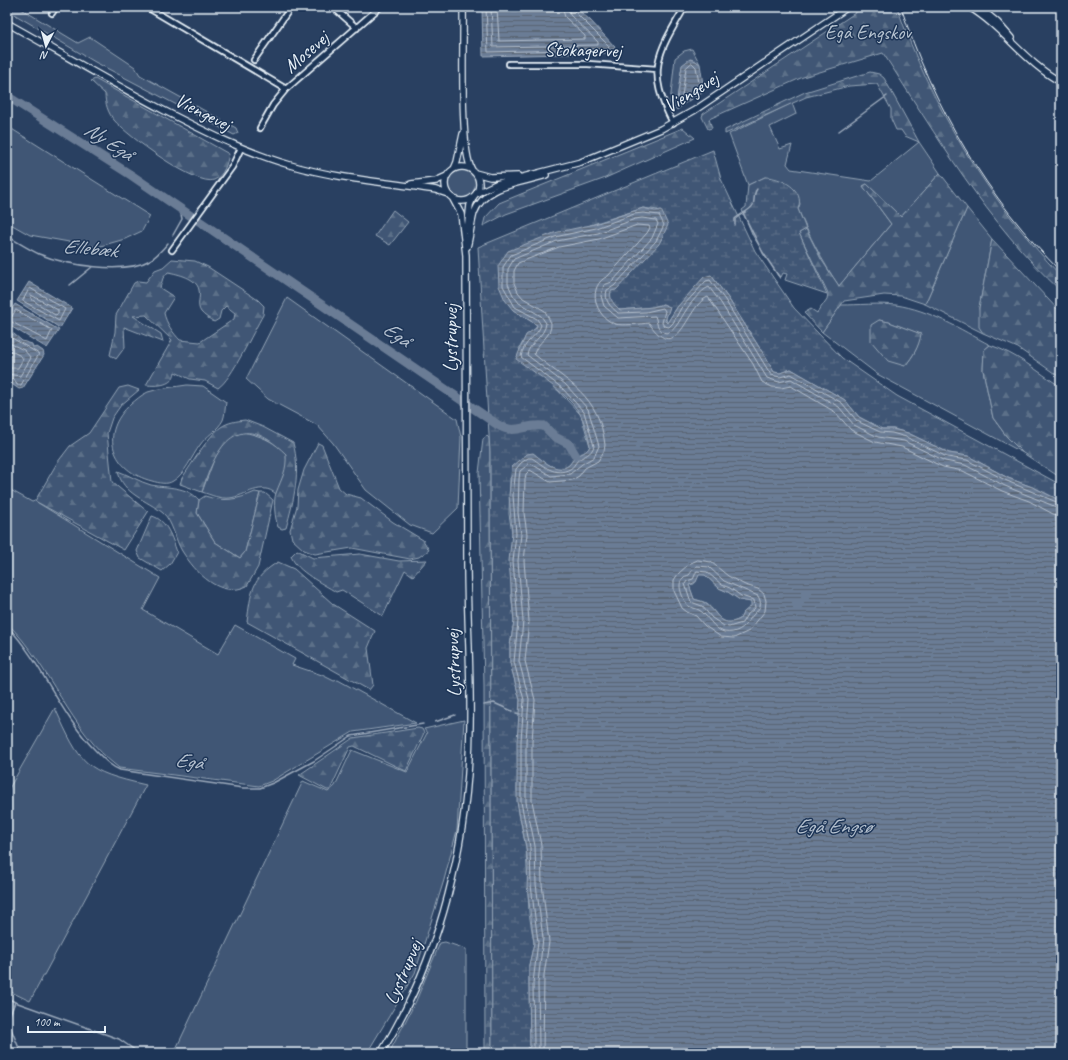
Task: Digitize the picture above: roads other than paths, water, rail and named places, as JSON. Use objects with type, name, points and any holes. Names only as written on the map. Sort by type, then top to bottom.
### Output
[{"type":"street","points":[[52,13],[56,7]]},
{"type":"street","points":[[147,7],[155,9],[286,89]]},
{"type":"street","points":[[254,60],[292,7]]},
{"type":"street","points":[[333,7],[357,28]]},
{"type":"street","name":"Mosevej","points":[[260,128],[272,105],[286,89],[380,7]]},
{"type":"street","points":[[463,7],[464,129],[467,158],[479,184],[475,195],[462,202],[453,199],[448,194],[445,185],[448,175],[453,170],[458,157],[464,129]]},
{"type":"street","points":[[673,123],[660,96],[657,68],[663,45],[685,7]]},
{"type":"street","name":"Viengevej","points":[[475,195],[492,185],[569,166],[635,142],[673,123],[735,84],[848,7]]},
{"type":"street","points":[[979,7],[997,22],[1026,57]]},
{"type":"street","points":[[972,8],[1026,57],[1061,82]]},
{"type":"street","name":"Viengevej","points":[[7,23],[124,89],[241,148],[318,172],[360,180],[440,190],[448,194]]},
{"type":"street","name":"Stokagervej","points":[[508,64],[588,64],[657,68]]},
{"type":"street","points":[[172,250],[232,167],[241,148]]},
{"type":"street","points":[[467,247],[475,212],[480,202],[489,194],[500,188],[537,178],[569,166]]},
{"type":"street","points":[[453,170],[462,167],[474,172]]},
{"type":"street","name":"Viengevej","points":[[474,172],[481,176],[500,177],[536,174]]},
{"type":"street","name":"Viengevej","points":[[401,184],[434,181],[448,175]]},
{"type":"street","name":"Lystrupvej","points":[[466,255],[468,217],[471,202],[475,195]]},
{"type":"street","name":"Lystrupvej","points":[[381,1053],[401,1019],[431,949],[448,896],[464,817],[470,726],[467,563],[466,255],[461,214],[453,199]]},
{"type":"water","points":[[482,7],[575,7],[590,20],[615,47],[610,53],[483,56]]},
{"type":"water","points":[[690,59],[700,64],[704,91],[685,103],[677,100],[682,65]]},
{"type":"water","name":"Egå Engsø","points":[[643,208],[655,211],[661,210],[668,225],[659,244],[616,290],[611,291],[611,299],[620,310],[653,307],[663,304],[670,307],[665,321],[667,323],[678,306],[704,277],[711,275],[728,298],[774,372],[780,373],[791,369],[845,400],[859,417],[882,429],[893,429],[908,433],[949,453],[968,456],[1008,478],[1035,488],[1061,501],[1061,1053],[528,1053],[527,1048],[530,1047],[529,965],[534,943],[527,886],[528,866],[526,847],[517,802],[517,741],[520,700],[510,663],[510,646],[514,621],[509,561],[512,533],[509,495],[512,467],[527,454],[533,453],[550,465],[565,468],[575,458],[586,452],[590,446],[587,431],[577,409],[552,385],[516,359],[526,335],[536,328],[537,325],[513,310],[505,300],[499,286],[498,266],[508,251],[554,233],[595,224]],"holes":[[[699,575],[705,575],[719,588],[740,600],[751,602],[751,606],[743,613],[740,619],[733,622],[723,621],[708,605],[694,599],[689,585],[696,582]]]},
{"type":"water","points":[[29,282],[72,308],[60,328],[17,301]]},
{"type":"water","points":[[15,304],[59,330],[47,348],[7,324],[7,317]]},
{"type":"water","points":[[7,329],[11,334],[14,334],[22,341],[32,344],[33,348],[37,347],[43,351],[44,355],[23,388],[19,389],[13,385],[12,382],[7,382]]},
{"type":"waterway","name":"Ny Egå","points":[[7,96],[131,175],[191,216]]},
{"type":"waterway","points":[[839,131],[887,96]]},
{"type":"waterway","points":[[735,225],[735,219],[750,209],[753,205],[757,189]]},
{"type":"waterway","points":[[173,235],[182,219],[180,209]]},
{"type":"waterway","points":[[743,213],[763,253],[780,278]]},
{"type":"waterway","name":"Egå","points":[[199,221],[498,425],[511,429],[544,426],[555,437],[569,444],[576,456]]},
{"type":"waterway","name":"Ellebæk","points":[[7,236],[35,252],[50,258],[79,265],[111,268],[126,267],[150,260],[168,243]]},
{"type":"waterway","points":[[70,285],[92,267]]},
{"type":"waterway","name":"Egå","points":[[7,626],[20,640],[31,656],[61,705],[83,737],[107,762],[120,770],[243,788],[260,788],[273,783],[314,761],[351,736],[423,724]]},
{"type":"waterway","name":"Egå","points":[[484,705],[494,703],[512,711]]},
{"type":"waterway","name":"Egå","points":[[516,713],[520,714]]},
{"type":"waterway","points":[[435,722],[455,715]]},
{"type":"waterway","name":"Ellebæk","points":[[7,998],[15,1002],[10,1015],[7,1017]]},
{"type":"waterway","points":[[15,1002],[119,1039],[139,1053]]},
{"type":"waterway","name":"Ellebæk","points":[[7,1019],[21,1053]]},
{"type":"tram line","points":[[901,7],[914,44],[929,79],[946,115],[965,149],[986,182],[1010,214],[1034,244],[1061,272]]},
{"type":"park label","name":"Egå Engskov","points":[[868,32]]}]
